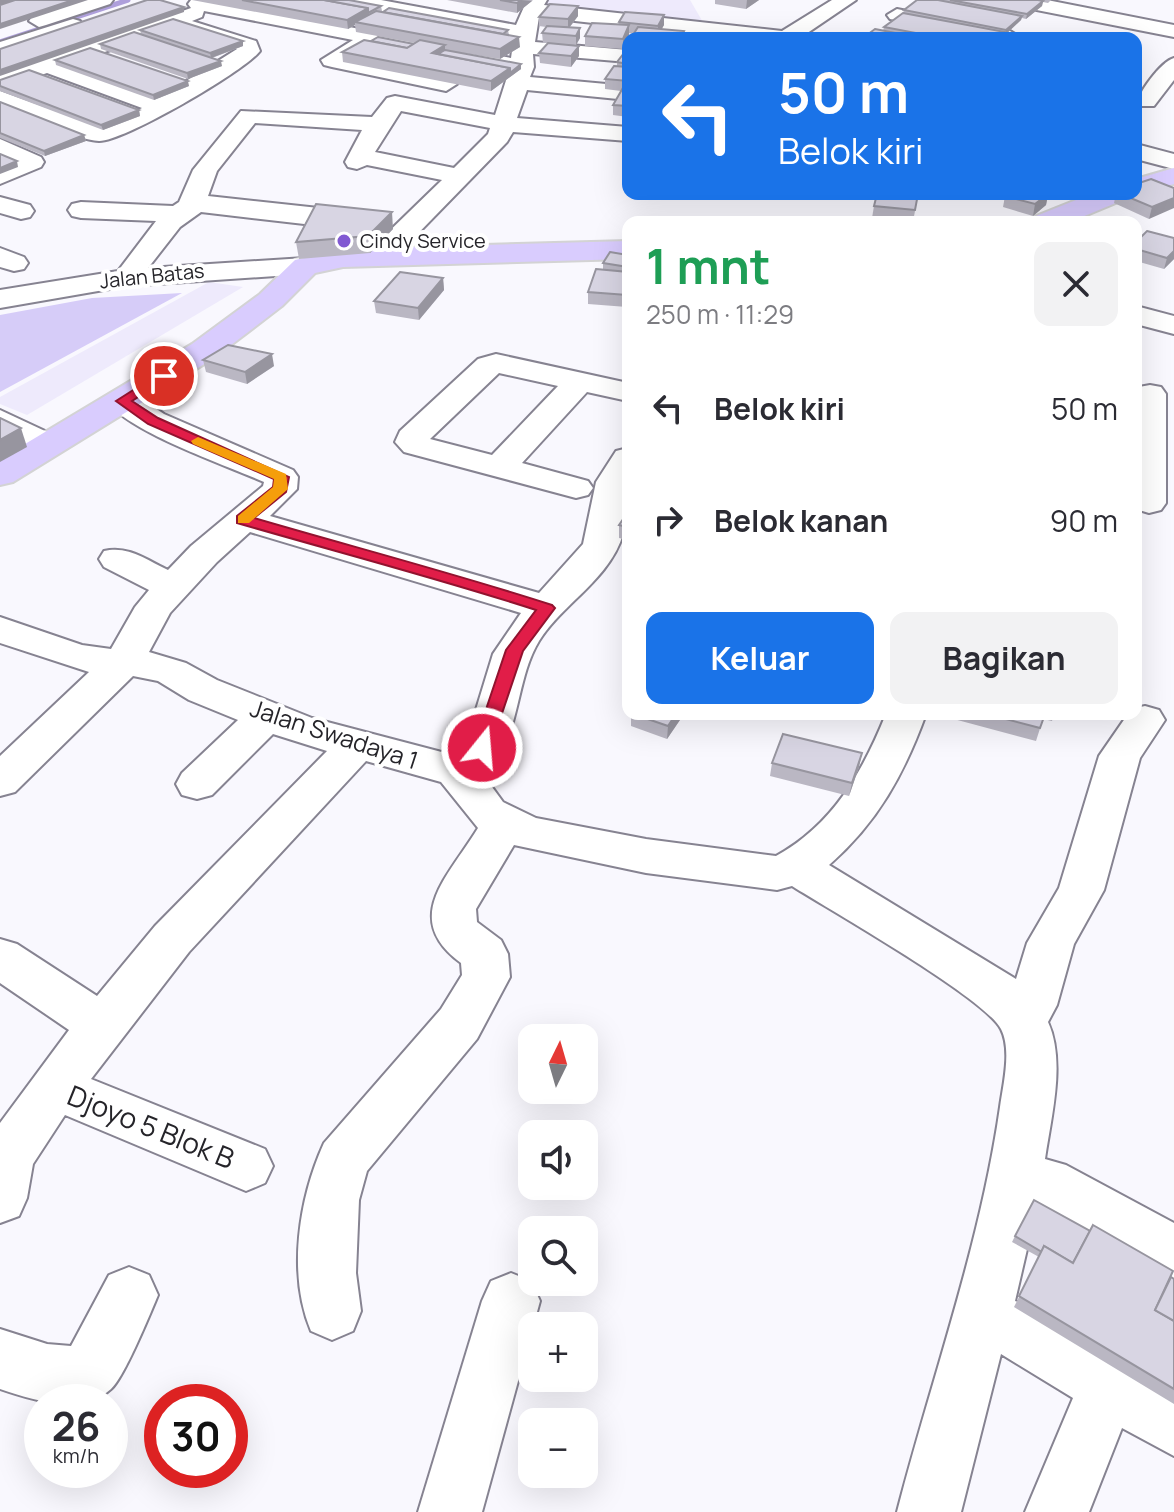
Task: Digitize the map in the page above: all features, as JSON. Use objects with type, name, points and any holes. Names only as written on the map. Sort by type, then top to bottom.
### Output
[{"type":"main road","points":[[1142,185],[1174,176]]},
{"type":"main road","points":[[1061,216],[1099,200]]},
{"type":"main road","points":[[0,474],[203,351],[245,321],[305,266],[323,260],[361,258],[622,250]]},
{"type":"street","points":[[180,0],[371,39],[622,56]]},
{"type":"street","points":[[349,0],[404,4],[622,91]]},
{"type":"street","points":[[970,32],[891,20],[917,0],[1030,21]]},
{"type":"street","points":[[1016,0],[1174,34]]},
{"type":"street","points":[[811,2],[840,4]]},
{"type":"street","points":[[344,34],[404,4]]},
{"type":"street","points":[[795,32],[840,4]]},
{"type":"street","points":[[0,34],[111,5]]},
{"type":"street","points":[[0,49],[111,5]]},
{"type":"street","points":[[0,82],[212,8]]},
{"type":"street","points":[[1017,32],[1030,21],[1059,8],[1112,32]]},
{"type":"street","points":[[0,98],[97,134],[112,133],[161,107],[249,51],[248,46],[171,21]]},
{"type":"street","points":[[1142,33],[1174,34]]},
{"type":"street","points":[[133,35],[160,44]]},
{"type":"street","points":[[371,39],[332,60],[468,89]]},
{"type":"street","points":[[521,51],[622,46]]},
{"type":"street","points":[[91,50],[120,60]]},
{"type":"street","points":[[361,258],[387,249],[458,176],[475,147],[506,124],[521,51]]},
{"type":"street","points":[[201,57],[228,66]]},
{"type":"street","points":[[1151,58],[1174,63],[1145,100],[1174,94]]},
{"type":"street","points":[[47,65],[161,107]]},
{"type":"street","points":[[164,75],[193,84]]},
{"type":"street","points":[[426,80],[413,86],[395,103],[358,159],[458,176]]},
{"type":"street","points":[[395,103],[506,124],[622,134]]},
{"type":"street","points":[[127,278],[186,211],[205,170],[249,116],[378,126],[406,133]]},
{"type":"street","points":[[0,146],[32,162],[0,176]]},
{"type":"street","points":[[1142,153],[1174,162]]},
{"type":"street","points":[[81,210],[186,211],[220,205],[256,212],[410,225]]},
{"type":"street","name":"Jalan Batas","points":[[0,299],[127,278],[305,266]]},
{"type":"street","points":[[1142,317],[1174,325]]},
{"type":"street","points":[[1142,336],[1174,342]]},
{"type":"street","points":[[576,488],[416,445],[411,442],[412,438],[489,365],[496,363],[622,391]]},
{"type":"street","points":[[499,468],[580,381]]},
{"type":"street","points":[[1153,394],[1153,512]]},
{"type":"street","points":[[0,781],[123,663],[154,607],[173,587],[243,519],[280,489],[281,477],[153,421],[123,401]]},
{"type":"street","points":[[0,420],[48,445]]},
{"type":"street","points":[[622,468],[614,477],[608,496],[603,540],[564,593],[546,608],[515,650],[482,748],[470,765],[456,771],[488,813],[504,824],[545,837],[751,872],[777,873],[797,867],[840,831],[863,806],[891,753],[904,720]]},
{"type":"street","points":[[243,519],[371,557],[442,574],[546,608]]},
{"type":"street","points":[[117,559],[173,587]]},
{"type":"street","name":"Jalan Swadaya 1","points":[[0,629],[74,656],[146,664],[172,672],[203,690],[266,716],[357,745],[456,771]]},
{"type":"street","points":[[197,784],[266,716]]},
{"type":"street","points":[[1023,1021],[1032,1005],[1051,943],[1081,890],[1116,767],[1132,735],[1147,721]]},
{"type":"street","points":[[2,1172],[24,1130],[102,1025],[172,939],[357,745]]},
{"type":"street","points":[[332,1311],[327,1273],[332,1200],[343,1160],[459,1024],[486,977],[484,954],[459,936],[451,920],[453,908],[504,824]]},
{"type":"street","points":[[797,867],[992,988],[1023,1021],[1029,1051],[1020,1160],[1005,1230],[948,1431],[929,1512]]},
{"type":"street","points":[[0,958],[102,1025]]},
{"type":"street","name":"Djoyo 5 Blok B","points":[[56,1088],[246,1166]]},
{"type":"street","points":[[1047,1183],[1174,1253]]},
{"type":"street","points":[[0,1359],[60,1377],[82,1375],[92,1367],[129,1295]]},
{"type":"street","points":[[450,1512],[511,1301]]},
{"type":"street","points":[[1016,1330],[1174,1425]]},
{"type":"street","points":[[1057,1512],[1109,1385]]},
{"type":"shaded area","points":[[548,0],[690,0],[704,24],[543,8]]},
{"type":"shaded area","points":[[209,282],[243,287],[27,415],[0,404],[0,397]]},
{"type":"shaded area","points":[[182,293],[0,392],[0,315],[92,298]]},
{"type":"building","points":[[15,0],[73,0],[0,24],[0,5]]},
{"type":"building","points":[[147,0],[160,0],[184,7],[0,70],[0,49]]},
{"type":"building","points":[[242,0],[324,0],[368,8],[347,20]]},
{"type":"building","points":[[324,0],[349,0],[381,6],[368,13],[368,8]]},
{"type":"building","points":[[917,0],[938,0],[1022,16],[1006,30],[904,10]]},
{"type":"building","points":[[950,0],[1038,0],[1043,1],[1027,14]]},
{"type":"building","points":[[550,4],[578,6],[568,19],[539,17]]},
{"type":"building","points":[[389,8],[508,30],[503,34],[383,12]]},
{"type":"building","points":[[376,11],[519,37],[500,49],[355,22]]},
{"type":"building","points":[[625,12],[664,15],[658,26],[619,22]]},
{"type":"building","points":[[903,13],[1005,32],[910,32],[884,27]]},
{"type":"building","points":[[173,19],[243,41],[210,53],[140,30]]},
{"type":"building","points":[[592,23],[629,25],[626,32],[622,32],[622,39],[585,36]]},
{"type":"building","points":[[547,26],[580,28],[576,36],[542,33]]},
{"type":"building","points":[[638,27],[684,31],[683,32],[635,32]]},
{"type":"building","points":[[134,32],[221,61],[187,73],[100,44]]},
{"type":"building","points":[[378,37],[414,44],[407,48],[371,41]]},
{"type":"building","points":[[364,40],[407,48],[420,40],[445,45],[432,53],[510,68],[491,81],[342,52]]},
{"type":"building","points":[[548,43],[579,46],[571,56],[539,53]]},
{"type":"building","points":[[90,48],[188,81],[153,95],[55,60]]},
{"type":"building","points":[[445,50],[521,64],[510,73],[510,68],[438,54]]},
{"type":"building","points":[[614,66],[622,67],[622,80],[605,79]]},
{"type":"building","points":[[29,70],[139,110],[101,125],[0,86],[0,80]]},
{"type":"building","points":[[622,89],[622,106],[613,105]]},
{"type":"building","points":[[0,102],[84,135],[44,151],[0,133]]},
{"type":"building","points":[[0,154],[17,161],[0,168]]},
{"type":"building","points":[[1151,179],[1174,188],[1174,198],[1152,207],[1135,200],[1142,200],[1142,182]]},
{"type":"building","points":[[876,200],[917,200],[915,210],[874,206]]},
{"type":"building","points":[[1020,200],[1040,200],[1035,204]]},
{"type":"building","points":[[316,204],[392,212],[368,236],[296,242]]},
{"type":"building","points":[[1147,231],[1174,238],[1174,251],[1167,258],[1142,251],[1142,236]]},
{"type":"building","points":[[610,252],[622,254],[622,266],[603,263]]},
{"type":"building","points":[[596,269],[622,271],[622,295],[588,292]]},
{"type":"building","points":[[400,272],[443,278],[418,308],[374,301]]},
{"type":"building","points":[[228,345],[272,354],[245,372],[203,360]]},
{"type":"building","points":[[0,418],[21,428],[0,440]]},
{"type":"building","points":[[650,720],[672,720],[668,726]]},
{"type":"building","points":[[1010,720],[1043,720],[1040,728]]},
{"type":"building","points":[[783,734],[862,753],[852,783],[772,763]]},
{"type":"building","points":[[1034,1200],[1090,1231],[1073,1263],[1044,1246],[1042,1252],[1015,1236]]},
{"type":"building","points":[[1093,1225],[1173,1271],[1155,1310],[1174,1321],[1174,1389],[1019,1296],[1044,1246],[1073,1263]]},
{"type":"building","points":[[1171,1277],[1174,1279],[1174,1321],[1155,1310]]},
{"type":"waterway","points":[[0,42],[128,0]]},
{"type":"slow traffic","points":[[198,441],[281,477],[283,483],[280,489],[243,520]]},
{"type":"place","name":"Cindy Service","points":[[344,241]]},
{"type":"route","points":[[164,376],[123,401],[153,421],[281,477],[283,483],[280,489],[243,519],[371,557],[442,574],[546,608],[515,650],[482,748]]}]
